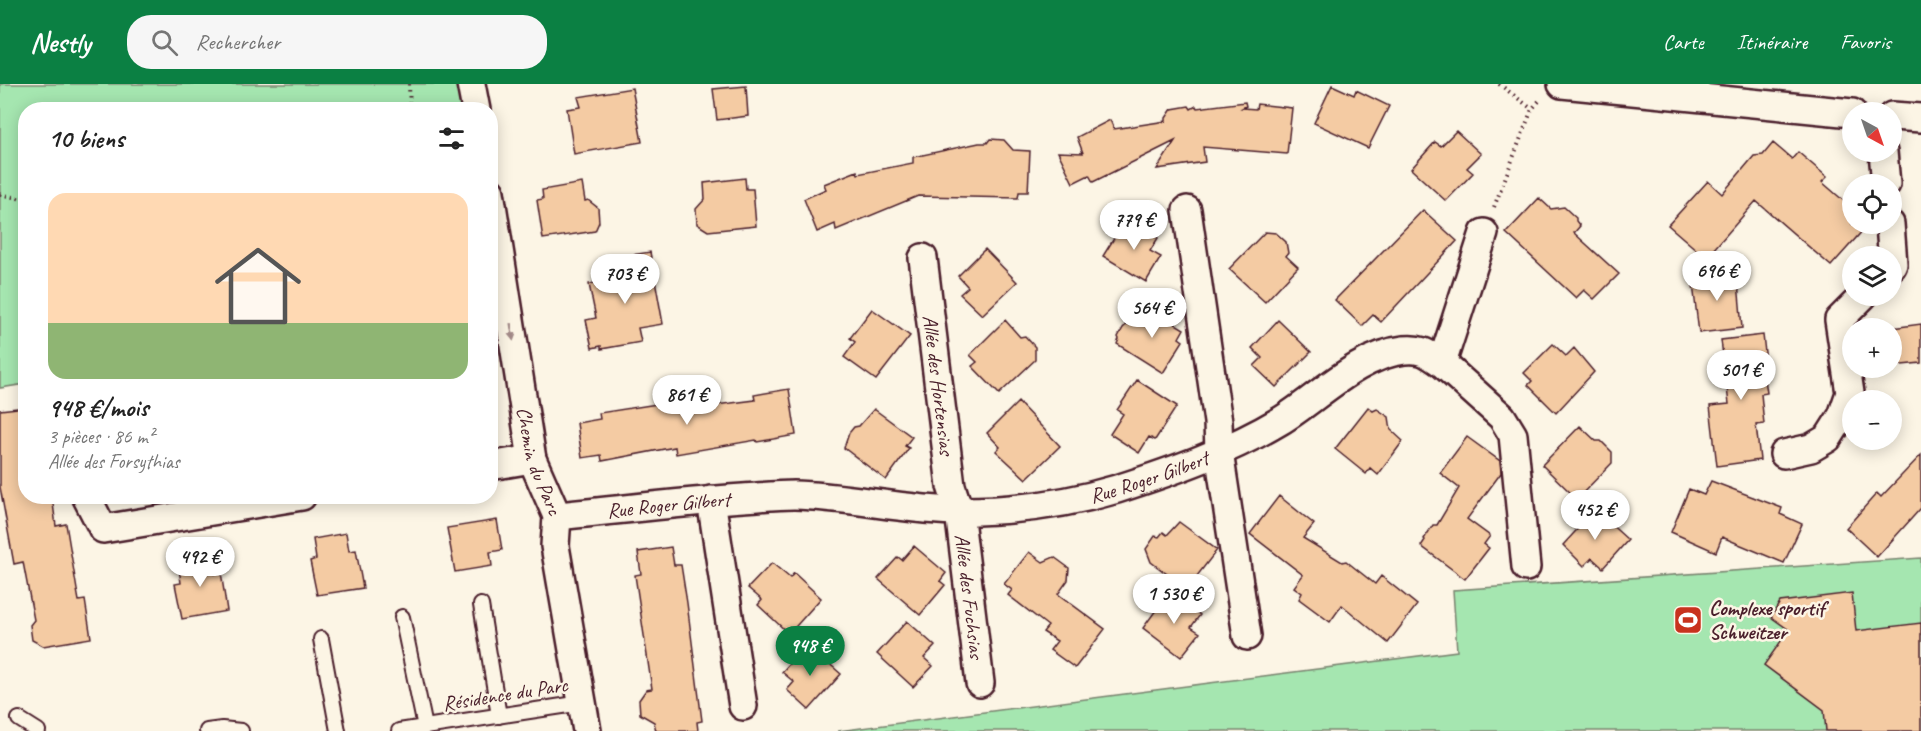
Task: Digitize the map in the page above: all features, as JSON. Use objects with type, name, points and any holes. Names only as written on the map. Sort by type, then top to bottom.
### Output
[{"type":"street","points":[[471,84],[474,102]]},
{"type":"street","points":[[1562,84],[1842,112]]},
{"type":"street","points":[[1902,117],[1921,118]]},
{"type":"street","points":[[1187,210],[1218,422],[1219,452],[1247,636]]},
{"type":"street","points":[[1442,363],[1485,232]]},
{"type":"street","name":"Chemin du Parc","points":[[498,243],[532,459],[557,516],[555,546],[587,731]]},
{"type":"street","name":"Allée des Hortensias","points":[[923,258],[951,486],[959,511]]},
{"type":"street","points":[[1784,454],[1811,448],[1828,438],[1842,416],[1850,393],[1839,320],[1853,306]]},
{"type":"street","name":"Rue Roger Gilbert","points":[[557,516],[711,500],[794,495],[959,511],[1013,508],[1071,500],[1115,489],[1219,452],[1280,421],[1335,381],[1359,367],[1385,355],[1404,350],[1423,350],[1442,363],[1502,417],[1513,435],[1526,567]]},
{"type":"street","points":[[498,465],[532,459]]},
{"type":"street","points":[[711,500],[743,706]]},
{"type":"street","points":[[90,504],[103,529],[254,504]]},
{"type":"street","name":"Allée des Fuchsias","points":[[959,511],[980,683]]},
{"type":"lane","points":[[481,605],[499,716]]},
{"type":"lane","points":[[402,617],[424,727]]},
{"type":"lane","points":[[321,639],[338,731]]},
{"type":"lane","name":"Résidence du Parc","points":[[399,731],[582,704]]},
{"type":"lane","points":[[19,719],[38,731]]},
{"type":"lane","points":[[207,731],[222,729],[241,731]]},
{"type":"path","points":[[409,84],[410,102]]},
{"type":"path","points":[[1485,232],[1532,109],[1499,84]]},
{"type":"path","points":[[0,194],[18,198]]},
{"type":"green space","points":[[0,84],[458,84],[462,102],[18,102],[18,385],[0,388]]},
{"type":"green space","name":"Complexe sportif Schweitzer","points":[[1921,558],[1921,731],[838,731],[1457,651],[1453,590]]},
{"type":"building","points":[[1332,85],[1354,95],[1356,90],[1389,106],[1368,148],[1314,123]]},
{"type":"building","points":[[746,86],[748,116],[717,120],[713,89]]},
{"type":"building","points":[[632,88],[642,142],[574,154],[567,109],[581,107],[578,97]]},
{"type":"building","points":[[1245,102],[1246,106],[1242,108],[1256,109],[1257,104],[1292,108],[1287,154],[1203,147],[1205,162],[1157,169],[1175,141],[1093,182],[1089,175],[1073,183],[1058,152],[1083,153],[1077,137],[1110,120],[1114,129],[1166,121],[1172,109],[1189,106],[1191,109],[1196,106],[1197,108]]},
{"type":"building","points":[[1456,131],[1481,154],[1467,168],[1473,173],[1446,201],[1411,169],[1435,142],[1441,146]]},
{"type":"building","points":[[990,139],[1004,140],[1013,150],[1030,151],[1028,192],[1019,192],[1018,198],[918,196],[836,230],[835,224],[817,232],[804,199],[826,189],[824,184],[857,171],[858,174],[913,163],[913,157],[987,143]]},
{"type":"building","points":[[1773,143],[1792,159],[1798,152],[1827,177],[1822,182],[1842,199],[1842,234],[1860,234],[1849,246],[1842,246],[1842,254],[1831,266],[1756,201],[1706,258],[1668,225],[1708,181],[1722,194],[1754,156],[1763,155]]},
{"type":"building","points":[[745,178],[746,189],[753,189],[756,226],[708,231],[697,224],[696,209],[705,199],[704,183]]},
{"type":"building","points":[[582,183],[585,201],[588,200],[598,208],[599,222],[595,231],[543,239],[537,200],[543,199],[542,190]]},
{"type":"building","points":[[1539,198],[1551,209],[1564,207],[1576,218],[1580,226],[1574,233],[1619,274],[1594,299],[1584,290],[1576,298],[1506,233]]},
{"type":"building","points":[[1423,210],[1457,241],[1381,322],[1373,315],[1362,326],[1335,300]]},
{"type":"building","points":[[1126,219],[1158,238],[1150,251],[1161,257],[1146,282],[1103,256]]},
{"type":"building","points":[[1265,232],[1276,233],[1286,242],[1288,253],[1286,256],[1298,267],[1265,302],[1229,269]]},
{"type":"building","points":[[985,249],[1017,282],[982,315],[960,294],[968,287],[958,276]]},
{"type":"building","points":[[650,252],[663,324],[638,328],[641,342],[601,349],[601,346],[592,348],[586,320],[596,318],[589,284],[628,277],[625,256]]},
{"type":"building","points":[[1737,271],[1742,328],[1699,333],[1692,276]]},
{"type":"building","points":[[1146,306],[1184,329],[1179,338],[1183,341],[1163,373],[1117,344],[1123,328]]},
{"type":"building","points":[[872,309],[910,336],[876,380],[844,357],[855,342],[850,338]]},
{"type":"building","points":[[1005,320],[1020,337],[1025,336],[1035,347],[1035,360],[999,394],[972,366],[977,362],[970,355]]},
{"type":"building","points":[[1278,320],[1311,352],[1276,387],[1254,366],[1262,358],[1252,348]]},
{"type":"building","points":[[1921,324],[1921,363],[1902,365],[1902,327]]},
{"type":"building","points":[[1763,335],[1768,379],[1765,379],[1767,393],[1761,394],[1764,424],[1756,425],[1760,460],[1717,466],[1710,406],[1729,404],[1721,340]]},
{"type":"building","points":[[1553,344],[1566,356],[1574,348],[1594,372],[1556,413],[1528,385],[1532,381],[1524,373]]},
{"type":"building","points":[[1137,380],[1177,406],[1155,440],[1149,437],[1139,453],[1110,434],[1123,414],[1117,410]]},
{"type":"building","points":[[789,389],[796,435],[676,454],[675,447],[602,461],[601,455],[582,458],[577,423],[600,419],[599,413],[676,401],[681,394],[697,392],[707,399],[708,406],[755,400],[754,395]]},
{"type":"building","points":[[1018,402],[1060,446],[1026,479],[996,451],[1000,447],[987,433]]},
{"type":"building","points":[[1368,407],[1373,411],[1377,409],[1389,417],[1391,430],[1403,441],[1378,475],[1370,468],[1366,474],[1335,449]]},
{"type":"building","points":[[18,408],[18,504],[53,504],[56,526],[66,524],[79,601],[85,600],[91,638],[43,646],[32,640],[30,625],[34,620],[23,562],[14,564],[0,487],[0,410]]},
{"type":"building","points":[[874,409],[912,437],[905,446],[909,448],[886,480],[844,448],[849,433],[854,427],[859,426]]},
{"type":"building","points":[[1580,426],[1612,452],[1612,463],[1577,499],[1542,465]]},
{"type":"building","points":[[1467,437],[1500,461],[1501,473],[1467,519],[1490,536],[1484,544],[1489,548],[1465,579],[1421,546],[1433,525],[1437,525],[1459,488],[1440,473]]},
{"type":"building","points":[[1921,455],[1921,508],[1877,557],[1846,528],[1877,493],[1881,497]]},
{"type":"building","points":[[1711,481],[1782,508],[1780,514],[1802,524],[1784,563],[1722,537],[1716,552],[1671,532],[1689,489],[1704,495]]},
{"type":"building","points":[[1279,496],[1314,524],[1303,538],[1342,562],[1346,561],[1375,584],[1381,576],[1417,605],[1388,643],[1342,605],[1330,622],[1299,599],[1302,593],[1294,587],[1303,575],[1250,534]]},
{"type":"building","points":[[1595,510],[1628,540],[1603,568],[1592,558],[1584,566],[1563,545]]},
{"type":"building","points":[[497,520],[502,550],[490,552],[492,566],[455,572],[447,528]]},
{"type":"building","points":[[1179,522],[1217,550],[1187,589],[1151,562],[1146,549],[1155,536],[1159,537],[1163,532],[1167,535]]},
{"type":"building","points":[[346,533],[349,551],[356,550],[363,588],[317,595],[310,561],[316,559],[313,539]]},
{"type":"building","points":[[914,546],[946,573],[940,581],[945,585],[920,615],[878,579],[898,557],[902,560]]},
{"type":"building","points":[[671,547],[674,565],[681,565],[687,603],[702,721],[697,722],[698,731],[656,731],[654,722],[640,714],[639,700],[646,690],[652,689],[635,575],[641,574],[638,552]]},
{"type":"building","points":[[1029,552],[1043,562],[1054,557],[1069,568],[1068,580],[1058,594],[1105,629],[1075,668],[1050,650],[1057,641],[1043,632],[1048,626],[1008,595],[1012,590],[1004,584]]},
{"type":"building","points":[[210,555],[214,574],[221,572],[227,611],[182,619],[175,584],[181,583],[178,561]]},
{"type":"building","points":[[772,563],[790,578],[794,573],[821,598],[789,634],[758,605],[762,600],[748,588]]},
{"type":"building","points":[[1169,592],[1200,615],[1191,627],[1200,633],[1181,657],[1143,628]]},
{"type":"building","points":[[1852,593],[1856,631],[1921,623],[1921,731],[1826,731],[1824,710],[1764,665],[1789,630],[1771,617],[1780,602]]},
{"type":"building","points":[[907,621],[935,646],[924,658],[933,666],[913,687],[877,654]]},
{"type":"building","points":[[807,644],[841,674],[809,710],[787,690],[794,682],[782,672]]},
{"type":"place","name":"Complexe sportif Schweitzer","points":[[1688,620]]}]
